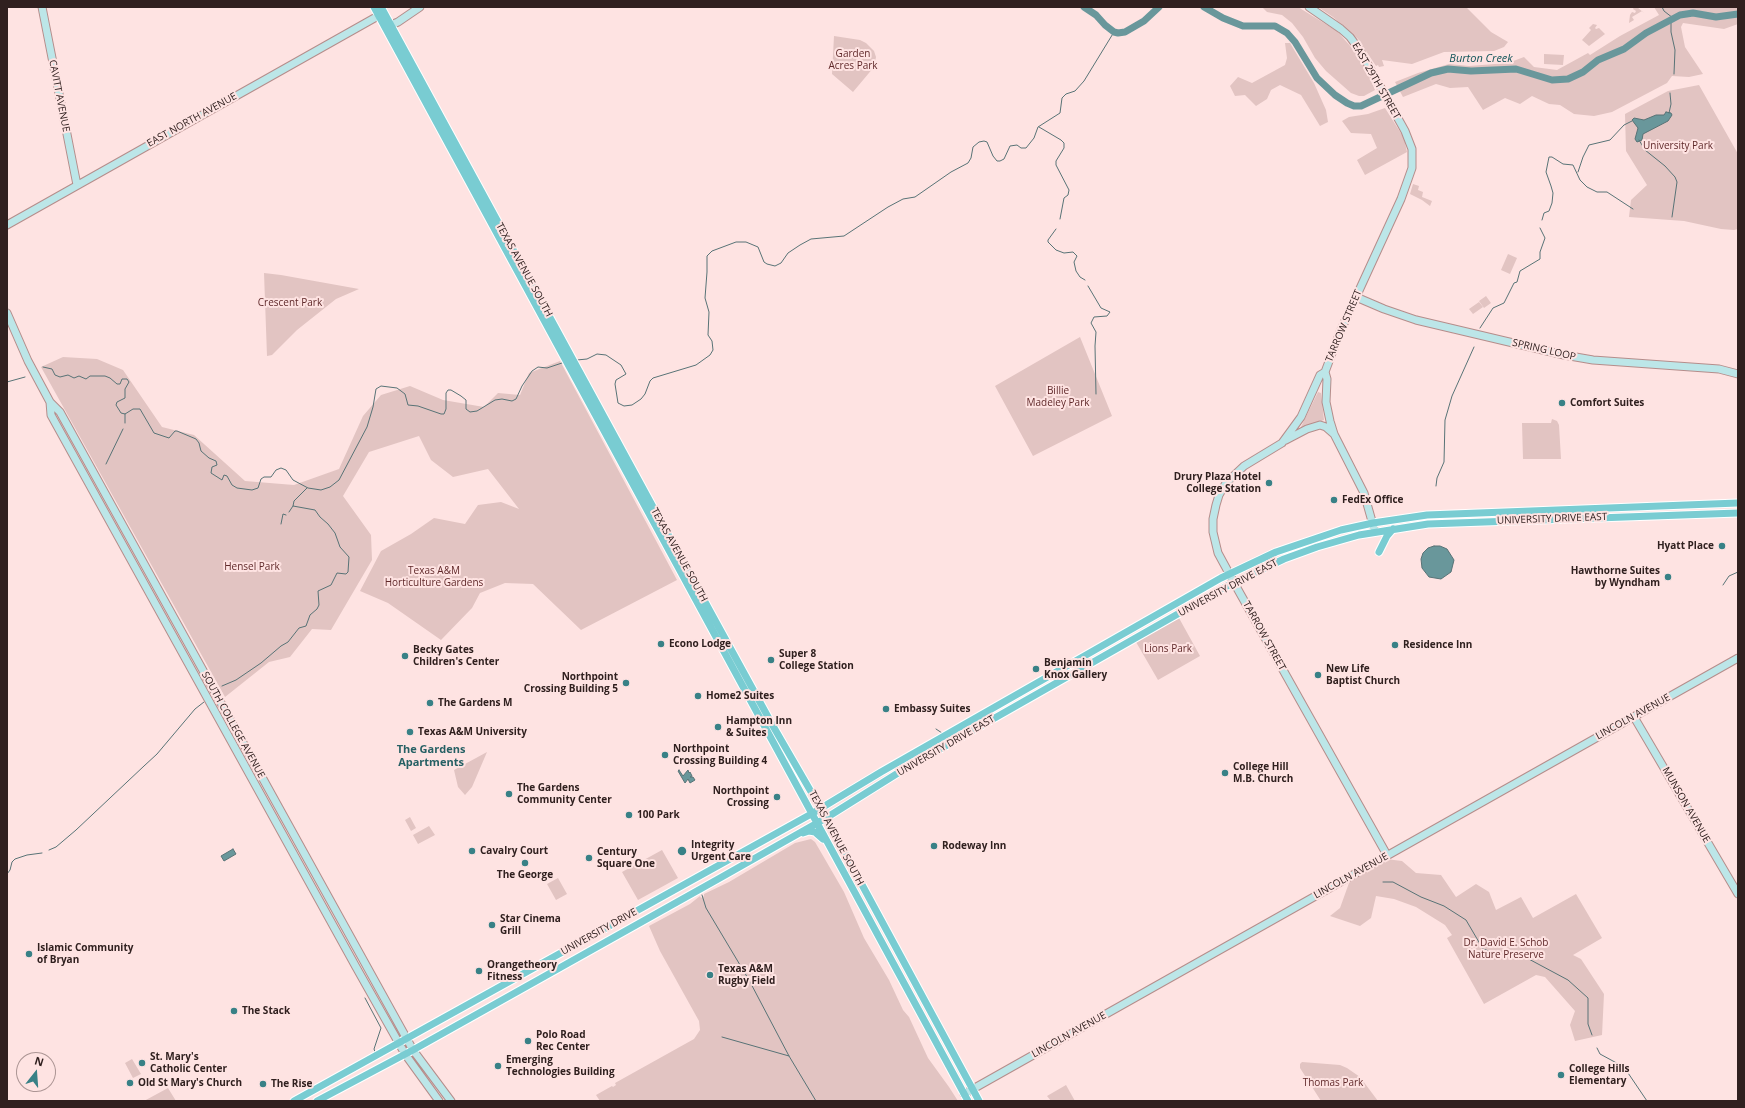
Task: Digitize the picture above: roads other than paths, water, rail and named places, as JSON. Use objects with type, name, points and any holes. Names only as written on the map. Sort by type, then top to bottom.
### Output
[{"type":"main road","name":"TEXAS AVENUE SOUTH","points":[[374,7],[966,1098]]},
{"type":"main road","name":"TEXAS AVENUE SOUTH","points":[[381,7],[712,615],[826,818],[979,1101]]},
{"type":"main road","points":[[451,150],[457,152],[473,182],[477,183]]},
{"type":"main road","points":[[516,268],[523,275],[541,307],[545,308]]},
{"type":"main road","points":[[543,319],[549,322],[564,350],[572,357]]},
{"type":"main road","name":"UNIVERSITY DRIVE EAST","points":[[821,809],[882,772],[1229,574],[1276,552],[1312,539],[1373,523],[1427,515],[1738,503]]},
{"type":"main road","points":[[1680,505],[1681,515]]},
{"type":"main road","points":[[1478,522],[1488,512]]},
{"type":"main road","name":"UNIVERSITY DRIVE EAST","points":[[817,823],[898,773],[1234,583],[1271,564],[1317,547],[1375,532],[1428,524],[1738,513]]},
{"type":"main road","points":[[1379,552],[1388,536],[1394,529]]},
{"type":"main road","points":[[685,581],[691,583],[707,613],[712,615]]},
{"type":"main road","points":[[1150,630],[1153,624],[1160,619],[1160,614]]},
{"type":"main road","points":[[1091,664],[1091,658],[1101,652],[1106,645]]},
{"type":"main road","points":[[1063,679],[1065,672],[1074,666],[1074,663]]},
{"type":"main road","name":"UNIVERSITY DRIVE","points":[[294,1101],[821,809]]},
{"type":"main road","name":"UNIVERSITY DRIVE","points":[[317,1101],[413,1050],[817,823]]},
{"type":"main road","points":[[795,835],[813,831],[819,834],[829,844]]},
{"type":"main road","points":[[910,994],[918,989]]},
{"type":"street","name":"CAVITT AVENUE","points":[[42,7],[77,185]]},
{"type":"street","points":[[378,16],[391,25],[420,7]]},
{"type":"street","name":"EAST 29TH STREET","points":[[1309,7],[1332,21],[1350,36],[1361,52],[1405,131],[1412,149]]},
{"type":"street","name":"EAST NORTH AVENUE","points":[[7,225],[378,16]]},
{"type":"street","name":"TARROW STREET","points":[[1387,855],[1218,553],[1213,532],[1213,519],[1219,495],[1226,483],[1236,472],[1282,443],[1299,421],[1320,375],[1325,372],[1356,297],[1408,181],[1413,161],[1412,149]]},
{"type":"street","name":"SPRING LOOP","points":[[1356,297],[1416,320],[1564,356],[1593,360],[1719,369],[1738,374]]},
{"type":"street","name":"SOUTH COLLEGE AVENUE","points":[[7,313],[31,366],[50,402],[60,412],[413,1050],[451,1101]]},
{"type":"street","points":[[1325,372],[1327,379],[1327,412],[1334,434],[1364,493],[1375,532]]},
{"type":"street","points":[[1315,385],[1322,388],[1326,395]]},
{"type":"street","name":"SOUTH COLLEGE AVENUE","points":[[50,402],[51,414],[399,1044],[439,1101]]},
{"type":"street","points":[[1282,443],[1308,429],[1320,425],[1326,427],[1334,434]]},
{"type":"street","points":[[139,574],[147,569]]},
{"type":"street","name":"LINCOLN AVENUE","points":[[966,1098],[973,1089],[1738,658]]},
{"type":"street","name":"MUNSON AVENUE","points":[[1634,717],[1738,894]]},
{"type":"street","points":[[236,750],[245,745]]},
{"type":"street","points":[[341,939],[349,934]]},
{"type":"water","points":[[1666,112],[1671,113],[1672,115],[1668,121],[1643,134],[1642,140],[1637,142],[1635,139],[1638,128],[1632,120],[1634,118],[1644,120],[1656,115],[1664,115]]},
{"type":"water","points":[[1440,546],[1447,549],[1454,560],[1451,572],[1441,579],[1429,577],[1422,568],[1421,559],[1423,553],[1428,548]]},
{"type":"water","points":[[679,770],[683,776],[688,770],[692,776],[690,777],[693,777],[695,780],[690,783],[688,779],[685,783],[678,771]]},
{"type":"water","points":[[233,849],[236,854],[224,861],[221,856]]},
{"type":"waterway","name":"Burton Creek","points":[[1084,7],[1096,15],[1114,32],[1118,33],[1125,32],[1144,21],[1159,7]]},
{"type":"waterway","name":"Burton Creek","points":[[1204,7],[1223,18],[1243,26],[1275,26],[1287,33],[1295,42],[1317,78],[1335,95],[1354,106],[1361,106],[1431,73],[1448,69],[1471,71],[1516,69],[1552,80],[1568,79],[1583,72],[1598,60],[1624,49],[1646,33],[1680,15],[1693,13],[1716,17],[1738,14]]},
{"type":"waterway","points":[[1662,7],[1664,11],[1673,18]]},
{"type":"waterway","points":[[1671,19],[1671,32],[1675,50],[1674,74]]},
{"type":"waterway","points":[[577,360],[587,359],[597,354],[606,355],[621,365],[626,374],[616,380],[615,384],[618,403],[624,406],[632,405],[641,399],[645,394],[650,381],[653,378],[696,365],[710,355],[713,350],[712,341],[708,335],[709,312],[705,298],[707,256],[712,251],[736,242],[746,242],[758,247],[764,262],[775,266],[781,263],[788,253],[811,239],[844,236],[888,207],[903,199],[915,197],[951,172],[968,163],[971,158],[973,147],[979,142],[987,142],[993,156],[997,161],[1004,159],[1010,146],[1017,145],[1021,148],[1026,148],[1034,138],[1038,127],[1060,113],[1062,98],[1066,94],[1075,91],[1084,81],[1114,32]]},
{"type":"waterway","points":[[1669,113],[1671,104],[1670,93]]},
{"type":"waterway","points":[[1578,172],[1589,145],[1610,140],[1624,125],[1632,121]]},
{"type":"waterway","points":[[1039,127],[1064,143],[1064,148],[1056,161],[1056,165],[1069,190],[1068,195],[1064,198],[1060,219]]},
{"type":"waterway","points":[[1639,140],[1645,150],[1665,166],[1675,177],[1677,182],[1672,217]]},
{"type":"waterway","points":[[1542,220],[1544,213],[1549,211],[1552,203],[1553,193],[1546,172],[1549,157],[1552,157],[1563,164],[1573,165],[1580,180],[1587,187],[1597,192],[1607,192],[1633,209]]},
{"type":"waterway","points":[[1480,328],[1493,308],[1504,303],[1514,283],[1517,282],[1520,271],[1540,259],[1540,252],[1545,238],[1540,228]]},
{"type":"waterway","points":[[1056,229],[1048,242],[1056,250],[1064,253],[1073,252],[1077,256],[1074,262],[1076,271],[1080,277],[1085,280]]},
{"type":"waterway","points":[[1088,286],[1101,308],[1110,312],[1107,316],[1094,317],[1091,323],[1096,332],[1096,394]]},
{"type":"waterway","points":[[1436,486],[1437,478],[1444,462],[1445,420],[1452,396],[1474,347]]},
{"type":"waterway","points":[[43,367],[52,369],[55,375],[60,377],[68,375],[74,378],[79,376],[86,379],[90,376],[105,376],[117,384],[120,384],[122,379],[127,379],[129,382],[125,389],[125,398],[117,402],[116,405],[121,413],[125,414],[133,409],[140,409],[154,433],[169,438],[175,431],[177,431],[196,439],[199,443],[201,451],[209,458],[216,461],[217,465],[212,467],[211,473],[222,480],[224,475],[227,476],[232,485],[237,488],[252,490],[258,488],[261,479],[264,477],[271,477],[276,470],[281,468],[286,470],[293,480],[308,488],[321,490],[330,487],[339,480],[367,427],[373,407],[376,389],[381,386],[397,388],[405,394],[408,405],[418,406],[441,414],[444,414],[446,409],[446,393],[448,390],[451,390],[466,400],[466,409],[470,412],[477,411],[495,400],[502,399],[512,401],[516,399],[522,386],[532,371],[538,367],[547,368],[562,363]]},
{"type":"waterway","points":[[7,382],[25,377]]},
{"type":"waterway","points":[[125,414],[125,423]]},
{"type":"waterway","points":[[106,464],[123,429]]},
{"type":"waterway","points":[[222,686],[236,680],[261,663],[288,642],[299,628],[306,626],[310,615],[319,605],[318,591],[331,585],[337,573],[346,574],[348,572],[349,557],[340,547],[335,533],[328,524],[315,510],[293,506],[294,501],[307,488]]},
{"type":"waterway","points":[[289,512],[293,506]]},
{"type":"waterway","points":[[281,524],[283,514],[286,515]]},
{"type":"waterway","points":[[1723,585],[1729,576],[1738,572]]},
{"type":"waterway","points":[[49,850],[56,847],[76,830],[157,754],[195,709],[204,702]]},
{"type":"waterway","points":[[936,729],[942,733]]},
{"type":"waterway","points":[[7,874],[10,870],[12,862],[15,859],[27,855],[42,853]]},
{"type":"waterway","points":[[1383,882],[1393,882],[1421,897],[1444,906],[1466,920],[1483,949],[1495,953],[1525,957],[1568,980],[1588,998],[1588,1024],[1592,1035]]},
{"type":"waterway","points":[[702,895],[706,908],[749,980],[789,1056],[816,1101]]},
{"type":"waterway","points":[[365,998],[381,1028],[374,1049],[375,1052]]},
{"type":"waterway","points":[[722,1037],[789,1056]]},
{"type":"waterway","points":[[1597,1048],[1600,1054],[1624,1067],[1647,1101]]},
{"type":"place","name":"Comfort Suites","points":[[1562,403]]},
{"type":"place","name":"Drury Plaza Hotel College Station","points":[[1269,483]]},
{"type":"place","name":"FedEx Office","points":[[1334,500]]},
{"type":"place","name":"Hyatt Place","points":[[1722,546]]},
{"type":"place","name":"Hawthorne Suites by Wyndham","points":[[1668,577]]},
{"type":"place","name":"Econo Lodge","points":[[661,644]]},
{"type":"place","name":"Residence Inn","points":[[1395,645]]},
{"type":"place","name":"Becky Gates Children's Center","points":[[405,656]]},
{"type":"place","name":"Super 8 College Station","points":[[771,660]]},
{"type":"place","name":"Benjamin Knox Gallery","points":[[1036,669]]},
{"type":"place","name":"New Life Baptist Church","points":[[1318,675]]},
{"type":"place","name":"Northpoint Crossing Building 5","points":[[626,683]]},
{"type":"place","name":"Home2 Suites","points":[[698,696]]},
{"type":"place","name":"The Gardens M","points":[[430,703]]},
{"type":"place","name":"Embassy Suites","points":[[886,709]]},
{"type":"place","name":"Hampton Inn & Suites","points":[[718,727]]},
{"type":"place","name":"Texas A&M University","points":[[410,732]]},
{"type":"place","name":"Northpoint Crossing Building 4","points":[[665,755]]},
{"type":"place","name":"College Hill M.B. Church","points":[[1225,773]]},
{"type":"place","name":"The Gardens Community Center","points":[[509,794]]},
{"type":"place","name":"Northpoint Crossing","points":[[777,797]]},
{"type":"place","name":"100 Park","points":[[629,815]]},
{"type":"place","name":"Rodeway Inn","points":[[934,846]]},
{"type":"place","name":"Cavalry Court","points":[[472,851]]},
{"type":"place","name":"Integrity Urgent Care","points":[[682,851]]},
{"type":"place","name":"Century Square One","points":[[589,858]]},
{"type":"place","name":"The George","points":[[525,863]]},
{"type":"place","name":"Star Cinema Grill","points":[[492,925]]},
{"type":"place","name":"Islamic Community of Bryan","points":[[29,954]]},
{"type":"place","name":"Orangetheory Fitness","points":[[479,971]]},
{"type":"place","name":"Texas A&M Rugby Field","points":[[710,975]]},
{"type":"place","name":"The Stack","points":[[234,1011]]},
{"type":"place","name":"Polo Road Rec Center","points":[[528,1041]]},
{"type":"place","name":"St. Mary's Catholic Center","points":[[142,1063]]},
{"type":"place","name":"Emerging Technologies Building","points":[[498,1066]]},
{"type":"place","name":"College Hills Elementary","points":[[1561,1075]]},
{"type":"place","name":"Old St Mary's Church","points":[[130,1083]]},
{"type":"place","name":"The Rise","points":[[263,1084]]},
{"type":"district","name":"The Gardens Apartments","points":[[431,756]]},
{"type":"park label","name":"Garden Acres Park","points":[[853,60]]},
{"type":"park label","name":"University Park","points":[[1678,146]]},
{"type":"park label","name":"Crescent Park","points":[[290,303]]},
{"type":"park label","name":"Billie Madeley Park","points":[[1058,396]]},
{"type":"park label","name":"Hensel Park","points":[[252,567]]},
{"type":"park label","name":"Texas A&M Horticulture Gardens","points":[[434,576]]},
{"type":"park label","name":"Lions Park","points":[[1168,649]]},
{"type":"park label","name":"Dr. David E. Schob Nature Preserve","points":[[1506,948]]},
{"type":"park label","name":"Thomas Park","points":[[1333,1083]]}]
